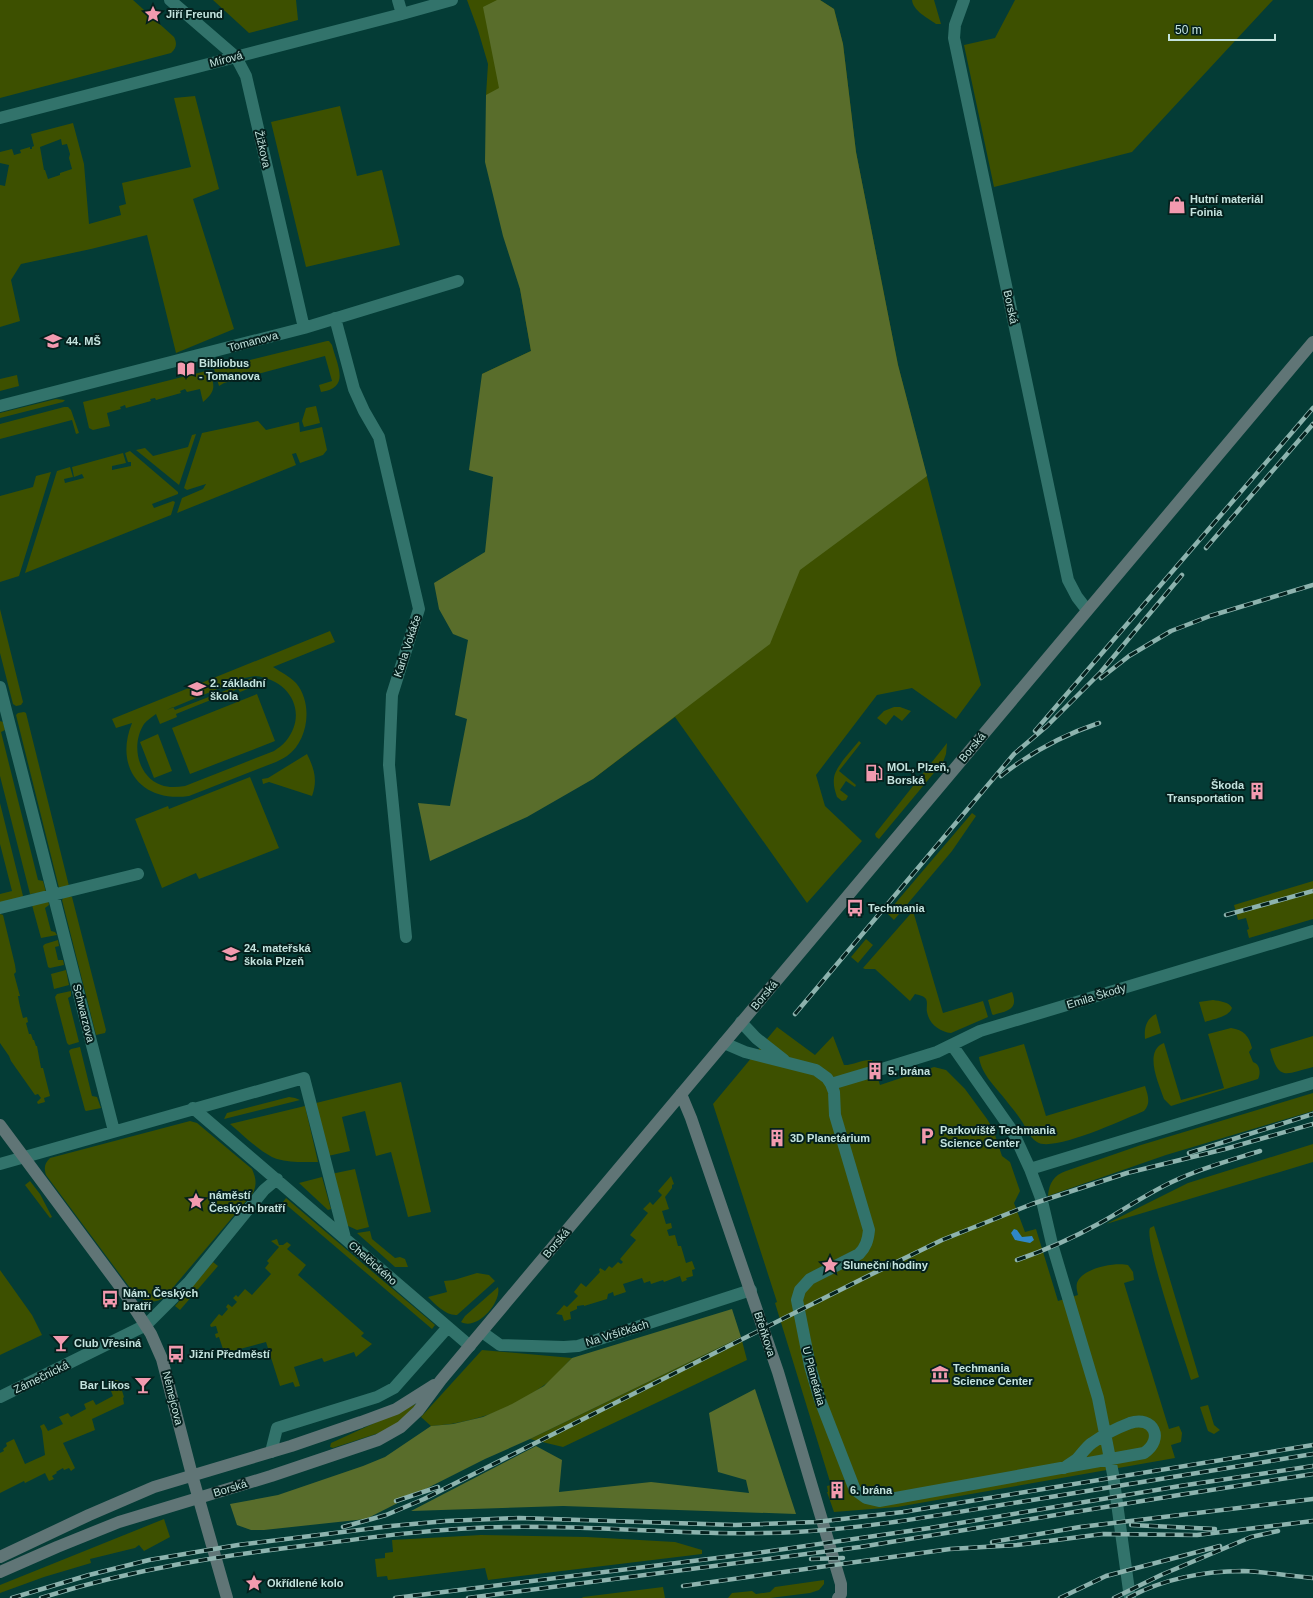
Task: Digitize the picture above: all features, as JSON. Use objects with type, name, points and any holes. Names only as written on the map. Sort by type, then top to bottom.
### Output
[{"type":"street","name":"Žižkova","points":[[170,0],[236,57],[246,76],[304,328]]},
{"type":"street","points":[[398,0],[402,14]]},
{"type":"street","name":"Mírová","points":[[0,118],[452,0]]},
{"type":"street","name":"Borská","points":[[964,0],[955,25],[954,38],[1068,580],[1076,597],[1087,610]]},
{"type":"street","name":"Tomanova","points":[[0,406],[304,328],[458,281]]},
{"type":"street","name":"Karla Vokáče","points":[[335,318],[354,389],[364,411],[379,437],[419,610],[392,695],[389,765],[406,937]]},
{"type":"street","name":"Borská","points":[[0,1572],[119,1522],[271,1476],[378,1440],[400,1426],[418,1411],[441,1380],[1313,342]]},
{"type":"street","name":"Schwarzova","points":[[0,687],[4,716],[53,895],[114,1131]]},
{"type":"street","points":[[0,908],[138,874]]},
{"type":"street","name":"Emila Škody","points":[[882,1069],[952,1045],[980,1031],[1313,931]]},
{"type":"street","points":[[741,1022],[756,1038],[788,1063]]},
{"type":"street","points":[[724,1043],[745,1052],[816,1070],[827,1078],[831,1084],[868,1073]]},
{"type":"street","points":[[952,1045],[1012,1132],[1030,1169],[1042,1201],[1052,1244],[1064,1280],[1104,1424],[1113,1474],[1130,1598]]},
{"type":"street","points":[[0,1164],[193,1108],[304,1078],[345,1238]]},
{"type":"street","points":[[1030,1169],[1313,1083]]},
{"type":"street","name":"U Planetária","points":[[831,1084],[834,1092],[835,1116],[869,1230],[868,1238],[865,1248],[859,1254],[810,1279],[800,1290],[797,1300],[810,1366],[820,1400],[855,1490],[866,1498],[879,1501],[1064,1468],[1144,1453],[1151,1448],[1155,1441],[1156,1433],[1151,1426],[1144,1422],[1131,1423],[1091,1444],[1076,1459],[1064,1468]]},
{"type":"street","name":"Břeňkova","points":[[681,1094],[691,1118],[751,1290],[770,1350],[839,1577],[842,1588],[838,1598]]},
{"type":"street","points":[[0,1125],[124,1292],[146,1325],[189,1282],[264,1190],[277,1179],[193,1108]]},
{"type":"street","name":"Chelčického","points":[[277,1179],[470,1346]]},
{"type":"street","name":"Na Vršíčkách","points":[[482,1332],[500,1345],[578,1346],[751,1290]]},
{"type":"street","name":"Zámečnická","points":[[0,1397],[146,1325]]},
{"type":"street","name":"Němejcova","points":[[146,1325],[162,1359],[206,1528],[227,1598]]},
{"type":"street","points":[[271,1452],[277,1428],[389,1392],[448,1327]]},
{"type":"street","name":"Borská","points":[[0,1557],[89,1514],[154,1488],[192,1475],[271,1452],[396,1409],[441,1380]]},
{"type":"green space","points":[[0,0],[133,0],[174,37],[176,41],[175,47],[171,53],[0,98]]},
{"type":"green space","points":[[213,0],[296,0],[298,20],[249,33]]},
{"type":"green space","points":[[467,0],[820,0],[834,9],[843,44],[856,152],[898,365],[981,685],[956,719],[912,688],[877,695],[816,775],[825,806],[862,841],[807,903],[675,717],[593,779],[482,374],[531,351],[486,95],[488,64]]},
{"type":"green space","points":[[497,0],[820,0],[834,9],[843,44],[856,152],[898,365],[927,476],[800,570],[770,644],[593,779],[527,817],[430,861],[418,803],[450,806],[467,719],[455,715],[468,640],[453,634],[439,609],[434,583],[485,552],[493,477],[469,470],[482,374],[531,351],[520,289],[503,236],[485,162],[486,95],[499,88],[483,7]]},
{"type":"green space","points":[[912,0],[934,0],[941,24],[936,24],[921,14],[915,8]]},
{"type":"green space","points":[[1015,0],[1273,0],[1132,152],[994,187],[964,45],[995,38]]},
{"type":"green space","points":[[195,96],[219,189],[193,199],[234,329],[176,353],[147,235],[21,264],[11,280],[20,321],[0,327],[0,185],[5,186],[9,165],[0,163],[0,152],[12,149],[14,155],[21,153],[20,150],[30,147],[30,149],[32,149],[34,146],[31,134],[73,123],[84,164],[89,224],[121,215],[119,206],[126,204],[122,183],[191,167],[174,98]],"holes":[[[61,139],[62,145],[67,144],[72,169],[48,179],[44,170],[40,147]]]},
{"type":"green space","points":[[340,106],[357,176],[382,170],[400,245],[306,267],[271,122]]},
{"type":"green space","points":[[329,341],[332,345],[340,374],[339,381],[336,386],[330,390],[321,392],[319,385],[332,381],[325,356],[224,383],[219,386],[214,369]]},
{"type":"green space","points":[[210,370],[213,380],[213,388],[211,394],[203,402],[200,389],[187,392],[185,389],[180,391],[181,393],[156,400],[155,398],[150,399],[151,401],[126,408],[125,405],[120,407],[121,409],[107,413],[110,426],[93,430],[89,428],[83,402]]},
{"type":"green space","points":[[17,375],[19,386],[0,391],[0,379]]},
{"type":"green space","points":[[56,399],[65,400],[63,402],[0,418],[0,413]]},
{"type":"green space","points":[[316,406],[320,423],[304,427],[302,421],[306,408]]},
{"type":"green space","points":[[68,407],[71,410],[79,433],[76,434],[72,420],[0,439],[0,424]]},
{"type":"green space","points":[[258,421],[266,430],[299,422],[300,432],[322,427],[327,450],[323,455],[300,463],[296,453],[292,454],[296,465],[177,513],[182,498],[203,489],[206,484],[187,490],[184,488],[202,433]]},
{"type":"green space","points":[[196,434],[179,485],[136,450],[145,448],[153,456],[188,447],[192,435]]},
{"type":"green space","points":[[130,451],[178,492],[178,494],[152,504],[154,508],[173,501],[175,502],[171,515],[25,573],[57,471],[70,467],[73,477],[64,479],[65,483],[84,478],[82,474],[74,477],[72,467],[123,453],[126,463],[112,466],[112,470],[131,466],[131,462],[128,462],[125,453]]},
{"type":"green space","points":[[51,472],[19,576],[0,582],[0,496],[33,487],[36,476]]},
{"type":"green space","points":[[0,609],[23,702],[21,705],[16,706],[13,704],[0,653]]},
{"type":"green space","points":[[330,631],[335,642],[273,667],[296,683],[305,701],[306,721],[304,731],[300,741],[294,749],[287,756],[276,762],[189,796],[172,797],[157,794],[145,788],[136,779],[129,767],[127,754],[127,739],[132,723],[116,728],[112,719]],"holes":[[[255,676],[267,678],[286,690],[292,699],[296,719],[293,730],[285,742],[274,751],[185,786],[167,787],[153,781],[142,767],[137,750],[140,732],[144,724],[156,714],[160,724],[177,717],[176,714],[238,689],[240,692],[255,686],[252,678],[237,683],[237,686],[175,710],[173,707],[244,678]]]},
{"type":"green space","points":[[257,694],[275,741],[190,774],[172,728]]},
{"type":"green space","points":[[894,707],[900,707],[911,711],[902,721],[894,715],[886,725],[877,718],[884,711]]},
{"type":"green space","points":[[24,712],[26,713],[69,886],[59,888],[16,715]]},
{"type":"green space","points":[[0,721],[3,722],[5,730],[1,732],[38,880],[43,881],[46,892],[30,894],[0,776]]},
{"type":"green space","points":[[158,734],[172,771],[154,778],[140,742]]},
{"type":"green space","points":[[859,741],[861,743],[839,771],[856,785],[855,787],[846,781],[840,790],[848,796],[846,800],[842,801],[837,797],[835,790],[835,774],[837,769]]},
{"type":"green space","points":[[947,743],[946,754],[943,762],[879,839],[876,837],[875,834]]},
{"type":"green space","points":[[307,754],[312,764],[315,779],[312,796],[269,782],[263,784],[262,779],[268,778]]},
{"type":"green space","points":[[250,777],[279,848],[199,879],[196,873],[162,888],[135,819],[168,806],[169,809]]},
{"type":"green space","points":[[0,803],[23,896],[21,898],[0,904],[0,894],[12,891],[0,844]]},
{"type":"green space","points":[[972,813],[976,816],[952,851],[894,920],[887,913]]},
{"type":"green space","points":[[1313,881],[1313,919],[1249,938],[1247,930],[1249,929],[1246,918],[1238,920],[1234,905]]},
{"type":"green space","points":[[64,897],[72,897],[106,1030],[105,1033],[96,1035],[62,900]]},
{"type":"green space","points":[[48,900],[49,905],[45,908],[51,931],[55,932],[57,935],[41,938],[32,905]]},
{"type":"green space","points":[[913,911],[943,1013],[983,1001],[988,1017],[951,1033],[943,1031],[936,1027],[930,1020],[925,998],[915,994],[910,1001],[875,969],[863,968]]},
{"type":"green space","points":[[0,914],[3,915],[15,965],[16,972],[14,974],[20,996],[18,996],[22,1015],[23,1018],[27,1017],[28,1022],[26,1023],[29,1034],[31,1034],[37,1046],[41,1068],[43,1068],[50,1096],[44,1098],[45,1102],[38,1104],[37,1102],[41,1098],[38,1094],[35,1095],[0,1043]]},
{"type":"green space","points":[[866,939],[873,945],[858,963],[851,957]]},
{"type":"green space","points":[[58,940],[59,946],[55,947],[58,960],[63,960],[64,965],[50,968],[48,967],[43,946]]},
{"type":"green space","points":[[66,970],[69,985],[54,989],[51,974]]},
{"type":"green space","points":[[71,991],[71,996],[68,998],[79,1042],[69,1045],[67,1043],[55,997],[57,994]]},
{"type":"green space","points":[[1012,992],[1014,998],[1013,1006],[1007,1011],[993,1015],[988,1000]]},
{"type":"green space","points":[[1213,1000],[1227,1003],[1232,1008],[1228,1014],[1205,1022],[1199,1002]]},
{"type":"green space","points":[[1156,1014],[1161,1033],[1145,1039],[1146,1024],[1150,1018]]},
{"type":"green space","name":"Techmania Science Center","points":[[777,1027],[815,1055],[833,1036],[844,1065],[865,1060],[872,1060],[880,1085],[934,1067],[946,1070],[965,1089],[987,1119],[993,1129],[1002,1156],[1010,1162],[1020,1191],[1014,1203],[1025,1232],[1036,1229],[1058,1301],[1078,1295],[1077,1283],[1085,1273],[1107,1265],[1128,1265],[1133,1272],[1134,1280],[1124,1283],[1169,1429],[1179,1426],[1182,1433],[1181,1442],[1171,1445],[1175,1458],[897,1507],[834,1512],[827,1492],[827,1486],[831,1485],[775,1303],[777,1302],[713,1104]]},
{"type":"green space","points":[[1231,1028],[1243,1032],[1249,1040],[1252,1048],[1249,1052],[1253,1062],[1259,1069],[1258,1079],[1171,1106],[1164,1099],[1154,1068],[1154,1053],[1158,1047],[1164,1043],[1181,1100],[1224,1088],[1208,1034]]},
{"type":"green space","points":[[1313,1036],[1313,1067],[1289,1073],[1280,1071],[1273,1060],[1270,1049]]},
{"type":"green space","points":[[1024,1044],[1046,1116],[1145,1086],[1148,1105],[1144,1111],[1089,1134],[1057,1143],[1045,1144],[1037,1142],[990,1082],[980,1064],[979,1057]]},
{"type":"green space","points":[[80,1047],[92,1096],[97,1097],[101,1108],[85,1110],[69,1051]]},
{"type":"green space","points":[[401,1082],[431,1212],[408,1217],[391,1152],[376,1156],[365,1111],[342,1117],[350,1151],[328,1156],[316,1103]]},
{"type":"green space","points":[[1313,1093],[1313,1111],[1166,1155],[1048,1196],[1051,1183],[1055,1177],[1066,1171],[1141,1145]]},
{"type":"green space","points":[[289,1097],[300,1100],[224,1119],[227,1113]]},
{"type":"green space","points":[[305,1106],[318,1162],[287,1161],[271,1157],[230,1124]]},
{"type":"green space","points":[[190,1121],[197,1123],[252,1169],[255,1178],[255,1187],[253,1193],[165,1297],[158,1301],[143,1300],[136,1296],[46,1175],[45,1166],[50,1158]]},
{"type":"green space","points":[[1313,1144],[1313,1162],[1106,1224],[1188,1183]]},
{"type":"green space","points":[[355,1169],[369,1227],[357,1230],[346,1225],[331,1174]]},
{"type":"green space","points":[[671,1176],[674,1184],[665,1197],[669,1209],[662,1211],[666,1224],[671,1223],[672,1228],[667,1230],[669,1236],[675,1235],[678,1246],[681,1246],[686,1263],[692,1261],[695,1269],[692,1270],[693,1276],[686,1278],[687,1280],[682,1282],[680,1276],[664,1282],[663,1280],[651,1284],[650,1281],[644,1283],[642,1278],[623,1284],[626,1292],[614,1296],[613,1292],[608,1294],[607,1299],[584,1306],[577,1306],[577,1309],[570,1312],[571,1319],[564,1321],[562,1315],[556,1314],[564,1305],[567,1307],[578,1296],[574,1292],[581,1283],[586,1287],[600,1272],[600,1268],[605,1271],[609,1266],[612,1268],[618,1262],[621,1264],[623,1262],[620,1259],[636,1240],[630,1235],[648,1213],[643,1209],[650,1202],[653,1205],[662,1195],[658,1191]]},
{"type":"green space","points":[[322,1177],[331,1209],[328,1210],[299,1183]]},
{"type":"green space","points":[[30,1181],[40,1194],[52,1217],[50,1218],[25,1185]]},
{"type":"green space","points":[[286,1198],[435,1325],[432,1329],[283,1202]]},
{"type":"green space","points":[[1154,1226],[1199,1377],[1191,1380],[1158,1277],[1150,1238],[1150,1228]]},
{"type":"green space","points":[[370,1231],[372,1239],[395,1258],[400,1257],[405,1259],[408,1267],[395,1267],[357,1233]]},
{"type":"green space","points":[[277,1239],[279,1245],[283,1245],[287,1242],[291,1245],[287,1249],[306,1265],[298,1275],[364,1333],[361,1336],[372,1344],[356,1357],[354,1352],[324,1362],[322,1358],[294,1367],[300,1386],[295,1387],[293,1382],[280,1386],[266,1342],[221,1354],[220,1350],[223,1349],[219,1337],[216,1338],[215,1334],[218,1333],[216,1326],[211,1327],[210,1325],[219,1314],[222,1316],[228,1309],[226,1307],[228,1304],[232,1307],[237,1302],[233,1298],[236,1295],[238,1297],[245,1289],[252,1295],[271,1274],[265,1268],[269,1263],[267,1261],[279,1247],[271,1241]]},
{"type":"green space","points":[[213,1262],[218,1266],[180,1310],[175,1306]]},
{"type":"green space","points":[[0,1270],[32,1315],[42,1335],[0,1355]]},
{"type":"green space","points":[[477,1273],[489,1275],[495,1281],[457,1315],[445,1312],[428,1297],[447,1292],[444,1281],[454,1280]]},
{"type":"green space","points":[[498,1287],[496,1300],[487,1314],[474,1322],[467,1324],[461,1322],[465,1316]]},
{"type":"green space","points":[[732,1309],[741,1337],[530,1439],[485,1459],[366,1519],[264,1530],[251,1530],[237,1525],[230,1504],[278,1495],[363,1466],[385,1457],[431,1426],[453,1424],[483,1417],[512,1404],[544,1386],[572,1358]]},
{"type":"green space","points":[[741,1337],[747,1360],[563,1447],[530,1439]]},
{"type":"green space","points":[[482,1350],[572,1358],[547,1383],[530,1395],[503,1409],[476,1419],[431,1426],[421,1417]]},
{"type":"green space","points":[[116,1380],[119,1381],[124,1397],[124,1404],[92,1419],[95,1430],[63,1443],[75,1468],[71,1471],[69,1468],[64,1470],[63,1468],[52,1476],[54,1479],[49,1481],[45,1473],[25,1483],[24,1481],[0,1493],[0,1453],[4,1451],[3,1449],[7,1446],[6,1443],[14,1439],[25,1464],[45,1455],[40,1426],[44,1424],[48,1431],[63,1424],[59,1417],[68,1413],[71,1417],[86,1409],[84,1404],[93,1400],[96,1405],[113,1396],[111,1391],[115,1389],[112,1382]]},
{"type":"green space","points":[[755,1389],[796,1514],[563,1506],[411,1511],[536,1446],[562,1460],[559,1492],[651,1482],[749,1493],[746,1480],[718,1472],[709,1413]]},
{"type":"green space","points":[[416,1404],[397,1424],[385,1431],[333,1448],[330,1447],[331,1443]]},
{"type":"green space","points":[[1208,1405],[1214,1425],[1220,1430],[1214,1434],[1208,1431],[1200,1407]]},
{"type":"green space","points":[[164,1519],[170,1537],[144,1551],[139,1545],[135,1548],[90,1559],[91,1563],[44,1577],[0,1593],[0,1585]]},
{"type":"green space","points":[[481,1535],[587,1537],[675,1542],[702,1550],[702,1554],[488,1580],[485,1568],[388,1580],[387,1576],[377,1577],[375,1559],[385,1558],[385,1553],[393,1552],[392,1540]]},
{"type":"green space","points":[[824,1580],[824,1584],[819,1590],[810,1593],[770,1598],[728,1598],[732,1593],[752,1591],[756,1594],[770,1592],[775,1587]]},
{"type":"green space","points":[[663,1587],[665,1598],[582,1598],[583,1597]]},
{"type":"water","points":[[1014,1229],[1017,1230],[1022,1237],[1032,1236],[1034,1240],[1030,1243],[1015,1240],[1011,1233]]},
{"type":"railway","points":[[1035,731],[1313,408]]},
{"type":"railway","points":[[1206,548],[1313,424]]},
{"type":"railway","points":[[795,1014],[1014,754],[1047,726],[1100,673],[1182,575]]},
{"type":"railway","points":[[1101,678],[1129,656],[1171,631],[1210,616],[1313,585]]},
{"type":"railway","points":[[1001,776],[1024,759],[1048,745],[1099,723]]},
{"type":"railway","points":[[1226,915],[1313,891]]},
{"type":"railway","points":[[1189,1153],[1313,1114]]},
{"type":"railway","points":[[343,1527],[386,1515],[424,1499],[942,1240],[1032,1204],[1127,1173],[1225,1149],[1313,1124]]},
{"type":"railway","points":[[1017,1260],[1080,1234],[1184,1176],[1216,1164],[1260,1151]]},
{"type":"railway","points":[[12,1598],[89,1575],[149,1560],[238,1545],[391,1526],[446,1521],[519,1518],[735,1525],[816,1522],[903,1512],[1313,1445]]},
{"type":"railway","points":[[41,1598],[109,1579],[178,1564],[248,1553],[389,1535],[458,1529],[505,1527],[723,1533],[825,1530],[883,1524],[1313,1454]]},
{"type":"railway","points":[[395,1598],[757,1553],[930,1528],[1180,1486],[1313,1466]]},
{"type":"railway","points":[[468,1598],[860,1547],[1313,1474]]},
{"type":"railway","points":[[396,1501],[438,1487]]},
{"type":"railway","points":[[992,1542],[1080,1527],[1313,1499]]},
{"type":"railway","points":[[683,1586],[950,1549],[1017,1545],[1103,1534],[1197,1535],[1313,1521]]},
{"type":"railway","points":[[1131,1525],[1215,1529]]},
{"type":"railway","points":[[1114,1598],[1161,1575],[1251,1537],[1278,1531]]},
{"type":"railway","points":[[1060,1598],[1106,1576],[1220,1546]]},
{"type":"railway","points":[[811,1559],[843,1558]]},
{"type":"railway","points":[[1128,1598],[1141,1591],[1169,1581],[1184,1577],[1228,1571],[1260,1572],[1313,1578]]},
{"type":"place","name":"Jiří Freund","points":[[153,14]]},
{"type":"place","name":"Hutní materiál Foinia","points":[[1177,205]]},
{"type":"place","name":"44. MŠ","points":[[53,341]]},
{"type":"place","name":"Bibliobus - Tomanova","points":[[186,369]]},
{"type":"place","name":"2. základní škola","points":[[197,689]]},
{"type":"place","name":"MOL, Plzeň, Borská","points":[[874,773]]},
{"type":"place","name":"Škoda Transportation","points":[[1257,791]]},
{"type":"place","name":"Techmania","points":[[855,908]]},
{"type":"place","name":"24. mateřská škola Plzeň","points":[[231,954]]},
{"type":"place","name":"5. brána","points":[[875,1071]]},
{"type":"place","name":"Parkoviště Techmania Science Center","points":[[927,1136]]},
{"type":"place","name":"3D Planetárium","points":[[777,1138]]},
{"type":"place","name":"náměstí Českých bratří","points":[[196,1201]]},
{"type":"place","name":"Sluneční hodiny","points":[[830,1265]]},
{"type":"place","name":"Nám. Českých bratří","points":[[110,1299]]},
{"type":"place","name":"Club Vřesiná","points":[[61,1343]]},
{"type":"place","name":"Jižní Předměstí","points":[[176,1354]]},
{"type":"place","name":"Techmania Science Center","points":[[940,1374]]},
{"type":"place","name":"Bar Likos","points":[[143,1385]]},
{"type":"place","name":"6. brána","points":[[837,1490]]},
{"type":"place","name":"Okřídlené kolo","points":[[254,1583]]}]
